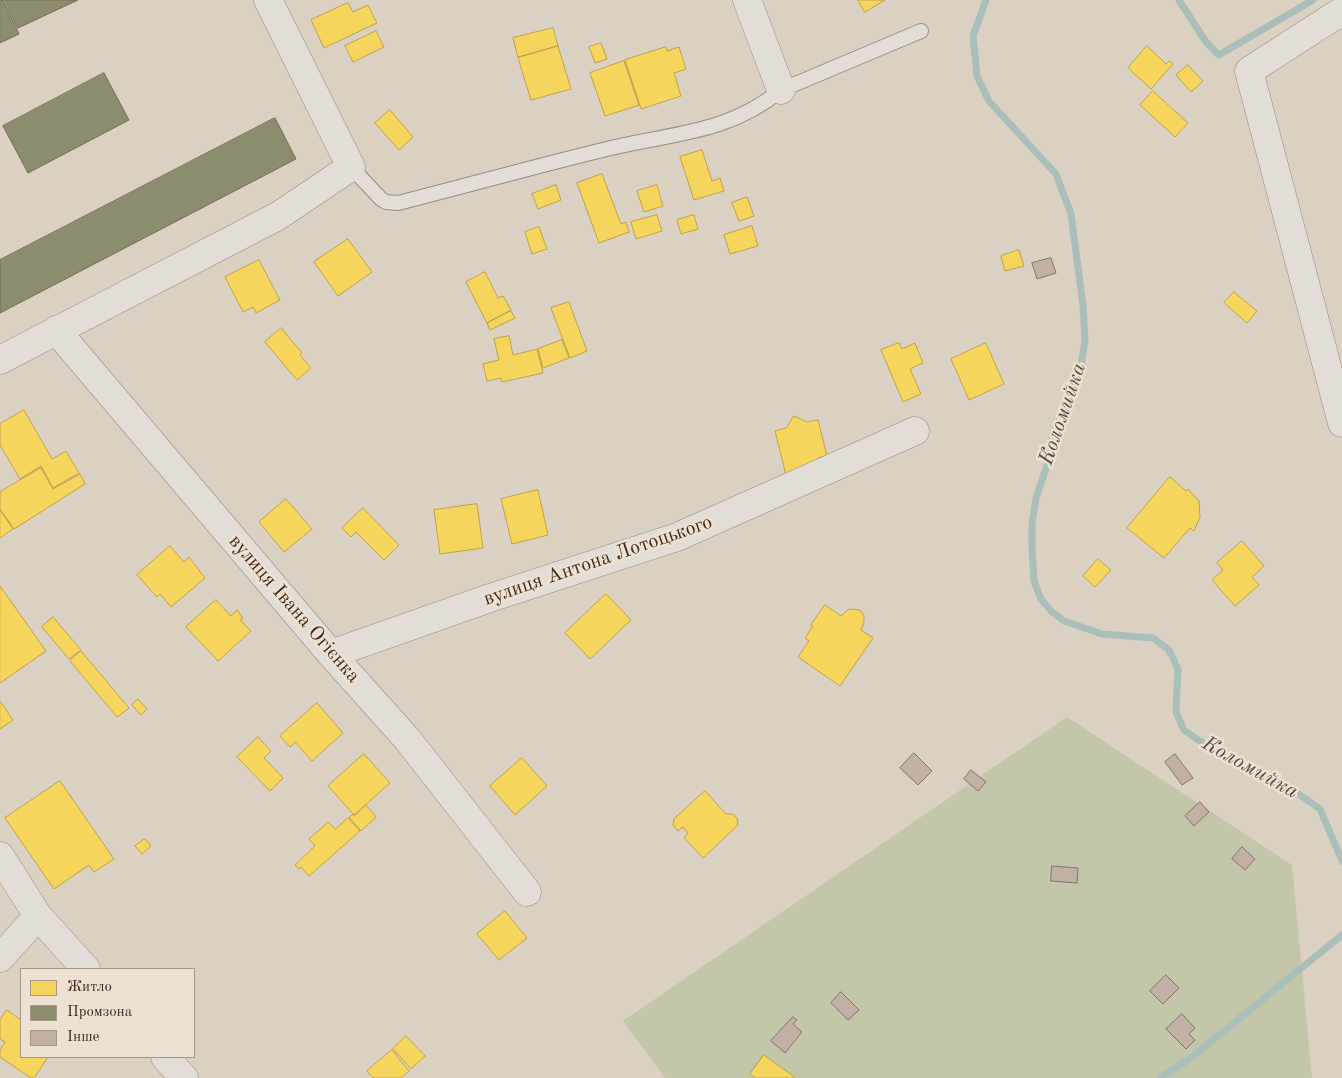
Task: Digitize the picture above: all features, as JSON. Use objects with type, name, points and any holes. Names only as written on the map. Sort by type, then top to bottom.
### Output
[{"type":"street","points":[[0,360],[278,216],[351,167],[268,0]]},
{"type":"street","points":[[747,0],[782,90]]},
{"type":"street","points":[[1342,11],[1249,71],[1342,422]]},
{"type":"street","name":"вулиця Івана Огієнка","points":[[56,330],[330,654],[408,740],[527,892]]},
{"type":"street","name":"вулиця Антона Лотоцького","points":[[330,654],[490,598],[677,537],[915,431]]},
{"type":"street","points":[[0,856],[38,916],[85,968]]},
{"type":"street","points":[[0,958],[38,916]]},
{"type":"street","points":[[166,1058],[184,1078]]},
{"type":"lane","points":[[351,167],[381,199],[392,204],[398,203],[613,148],[714,127],[746,114],[782,90],[921,31]]},
{"type":"green space","points":[[1067,717],[1292,865],[1312,1078],[665,1078],[623,1021]]},
{"type":"building: Житло","points":[[858,0],[885,0],[865,12]]},
{"type":"building: Житло","points":[[348,3],[353,12],[368,5],[377,23],[324,48],[311,20]]},
{"type":"building: Житло","points":[[553,28],[558,46],[518,57],[513,38]]},
{"type":"building: Житло","points":[[376,31],[384,47],[353,62],[345,46]]},
{"type":"building: Житло","points":[[601,43],[607,59],[595,63],[589,47]]},
{"type":"building: Житло","points":[[558,46],[571,89],[531,100],[518,58]]},
{"type":"building: Житло","points":[[1147,46],[1166,64],[1169,61],[1173,64],[1151,89],[1128,68]]},
{"type":"building: Житло","points":[[666,47],[667,51],[679,47],[686,69],[674,73],[681,96],[641,109],[625,60]]},
{"type":"building: Житло","points":[[624,61],[639,105],[605,116],[590,73]]},
{"type":"building: Житло","points":[[1188,65],[1203,81],[1191,92],[1176,75]]},
{"type":"building: Житло","points":[[1153,91],[1188,123],[1175,137],[1140,105]]},
{"type":"building: Житло","points":[[390,110],[413,137],[399,150],[375,123]]},
{"type":"building: Житло","points":[[702,150],[712,181],[720,178],[724,191],[694,200],[680,157]]},
{"type":"building: Житло","points":[[602,174],[621,224],[626,222],[629,232],[599,243],[577,183]]},
{"type":"building: Житло","points":[[556,185],[561,200],[538,209],[532,194]]},
{"type":"building: Житло","points":[[657,185],[663,206],[644,212],[637,191]]},
{"type":"building: Житло","points":[[747,197],[754,216],[739,221],[732,203]]},
{"type":"building: Житло","points":[[657,215],[662,231],[636,239],[631,222]]},
{"type":"building: Житло","points":[[694,215],[698,229],[681,234],[677,220]]},
{"type":"building: Житло","points":[[752,226],[758,246],[730,254],[724,235]]},
{"type":"building: Житло","points":[[539,227],[547,249],[532,254],[525,232]]},
{"type":"building: Житло","points":[[348,239],[372,272],[338,296],[314,262]]},
{"type":"building: Житло","points":[[1019,250],[1024,266],[1005,271],[1001,256]]},
{"type":"building: Житло","points":[[259,260],[280,300],[256,313],[253,307],[243,312],[225,277]]},
{"type":"building: Житло","points":[[485,272],[498,298],[503,296],[511,310],[487,323],[466,282]]},
{"type":"building: Житло","points":[[1234,292],[1257,311],[1247,323],[1224,303]]},
{"type":"building: Житло","points":[[569,302],[587,351],[570,358],[551,308]]},
{"type":"building: Житло","points":[[511,311],[515,318],[490,330],[487,323]]},
{"type":"building: Житло","points":[[281,328],[302,353],[300,355],[311,368],[297,380],[265,342]]},
{"type":"building: Житло","points":[[509,336],[513,355],[537,349],[543,373],[502,382],[501,378],[487,381],[483,364],[499,360],[494,339]]},
{"type":"building: Житло","points":[[562,340],[569,358],[543,368],[538,349]]},
{"type":"building: Житло","points":[[899,343],[902,349],[915,343],[923,363],[910,369],[921,394],[903,402],[881,350]]},
{"type":"building: Житло","points":[[986,343],[1004,384],[969,400],[951,359]]},
{"type":"building: Житло","points":[[24,410],[52,459],[66,451],[79,473],[53,488],[41,466],[20,479],[0,445],[0,424]]},
{"type":"building: Житло","points":[[794,416],[807,422],[818,420],[827,456],[818,458],[820,466],[786,475],[775,431],[786,428]]},
{"type":"building: Житло","points":[[41,468],[53,489],[80,474],[85,484],[14,529],[0,509],[0,492]]},
{"type":"building: Житло","points":[[1170,477],[1186,491],[1188,489],[1199,501],[1200,517],[1194,531],[1190,528],[1164,558],[1127,528]]},
{"type":"building: Житло","points":[[538,490],[548,535],[512,544],[501,499]]},
{"type":"building: Житло","points":[[286,499],[312,529],[284,552],[259,522]]},
{"type":"building: Житло","points":[[477,504],[483,548],[440,554],[434,510]]},
{"type":"building: Житло","points":[[363,508],[399,545],[384,560],[356,532],[351,537],[342,528]]},
{"type":"building: Житло","points":[[0,510],[13,529],[0,538]]},
{"type":"building: Житло","points":[[1242,541],[1264,566],[1252,577],[1259,585],[1235,606],[1212,580],[1223,570],[1217,563]]},
{"type":"building: Житло","points":[[170,546],[184,562],[189,557],[205,578],[171,607],[160,594],[157,597],[137,575]]},
{"type":"building: Житло","points":[[1098,559],[1111,570],[1095,587],[1083,576]]},
{"type":"building: Житло","points":[[0,586],[46,651],[0,683]]},
{"type":"building: Житло","points":[[606,594],[631,620],[590,659],[565,633]]},
{"type":"building: Житло","points":[[216,600],[231,616],[237,610],[243,618],[240,620],[251,631],[218,661],[186,627]]},
{"type":"building: Житло","points":[[825,605],[841,616],[849,609],[860,610],[864,616],[861,630],[873,638],[840,686],[798,657],[809,641],[805,638],[813,626],[811,625]]},
{"type":"building: Житло","points":[[53,617],[81,650],[69,659],[42,627]]},
{"type":"building: Житло","points":[[81,651],[129,708],[117,717],[70,661]]},
{"type":"building: Житло","points":[[138,699],[147,709],[141,715],[132,705]]},
{"type":"building: Житло","points":[[0,701],[13,720],[0,729]]},
{"type":"building: Житло","points":[[317,703],[343,733],[312,761],[295,742],[290,747],[280,736]]},
{"type":"building: Житло","points":[[258,737],[271,751],[264,758],[283,778],[270,791],[237,757]]},
{"type":"building: Житло","points":[[364,754],[390,783],[354,815],[328,786]]},
{"type":"building: Житло","points":[[522,758],[547,786],[515,815],[490,786]]},
{"type":"building: Житло","points":[[60,781],[114,859],[94,872],[89,865],[54,889],[5,818]]},
{"type":"building: Житло","points":[[705,791],[726,814],[733,814],[737,818],[738,825],[703,858],[684,838],[688,833],[683,827],[678,831],[673,825],[674,819]]},
{"type":"building: Житло","points":[[366,805],[376,817],[361,831],[349,817],[353,814],[354,816]]},
{"type":"building: Житло","points":[[348,818],[360,831],[309,876],[301,867],[299,869],[295,865],[315,846],[309,839],[328,822],[335,829]]},
{"type":"building: Житло","points":[[145,839],[151,846],[142,854],[135,846]]},
{"type":"building: Житло","points":[[505,911],[527,938],[499,960],[477,934]]},
{"type":"building: Житло","points":[[7,1010],[20,1019],[20,1058],[47,1058],[34,1078],[31,1078],[0,1057],[0,1050],[5,1042],[0,1039],[0,1020]]},
{"type":"building: Житло","points":[[406,1036],[425,1056],[411,1069],[393,1049]]},
{"type":"building: Житло","points":[[392,1050],[409,1071],[401,1078],[373,1078],[367,1071]]},
{"type":"building: Житло","points":[[764,1055],[796,1078],[756,1078],[750,1074]]},
{"type":"building: Промзона","points":[[0,0],[3,0],[19,34],[0,43]]},
{"type":"building: Промзона","points":[[5,0],[78,0],[18,28]]},
{"type":"building: Промзона","points":[[104,73],[129,120],[28,173],[3,126]]},
{"type":"building: Промзона","points":[[275,118],[296,159],[0,313],[0,260]]},
{"type":"building: Інше","points":[[1051,258],[1056,273],[1037,279],[1032,263]]},
{"type":"building: Інше","points":[[914,753],[932,771],[918,785],[900,768]]},
{"type":"building: Інше","points":[[1175,754],[1193,778],[1182,785],[1165,762]]},
{"type":"building: Інше","points":[[971,770],[986,782],[978,791],[964,779]]},
{"type":"building: Інше","points":[[1200,802],[1209,812],[1194,826],[1185,816]]},
{"type":"building: Інше","points":[[1242,847],[1255,859],[1245,870],[1232,859]]},
{"type":"building: Інше","points":[[1052,866],[1078,868],[1077,883],[1051,881]]},
{"type":"building: Інше","points":[[1166,975],[1179,988],[1163,1004],[1150,991]]},
{"type":"building: Інше","points":[[841,992],[859,1010],[848,1020],[831,1003]]},
{"type":"building: Інше","points":[[1182,1014],[1195,1028],[1189,1034],[1195,1040],[1186,1049],[1166,1029]]},
{"type":"building: Інше","points":[[793,1017],[797,1020],[793,1024],[802,1032],[785,1053],[771,1041]]},
{"type":"waterway","name":"Коломийка","points":[[986,0],[973,36],[977,76],[989,101],[1056,174],[1071,214],[1083,306],[1085,340],[1080,374],[1069,402],[1053,433],[1047,465],[1036,498],[1032,524],[1034,581],[1041,599],[1052,612],[1064,621],[1102,634],[1153,638],[1169,650],[1178,669],[1176,712],[1184,730],[1214,751],[1297,793],[1320,809],[1342,861]]},
{"type":"waterway","name":"Коломийка","points":[[1179,0],[1206,42],[1219,55],[1313,0]]},
{"type":"waterway","name":"Коломийка","points":[[1160,1078],[1192,1057],[1342,935]]}]
